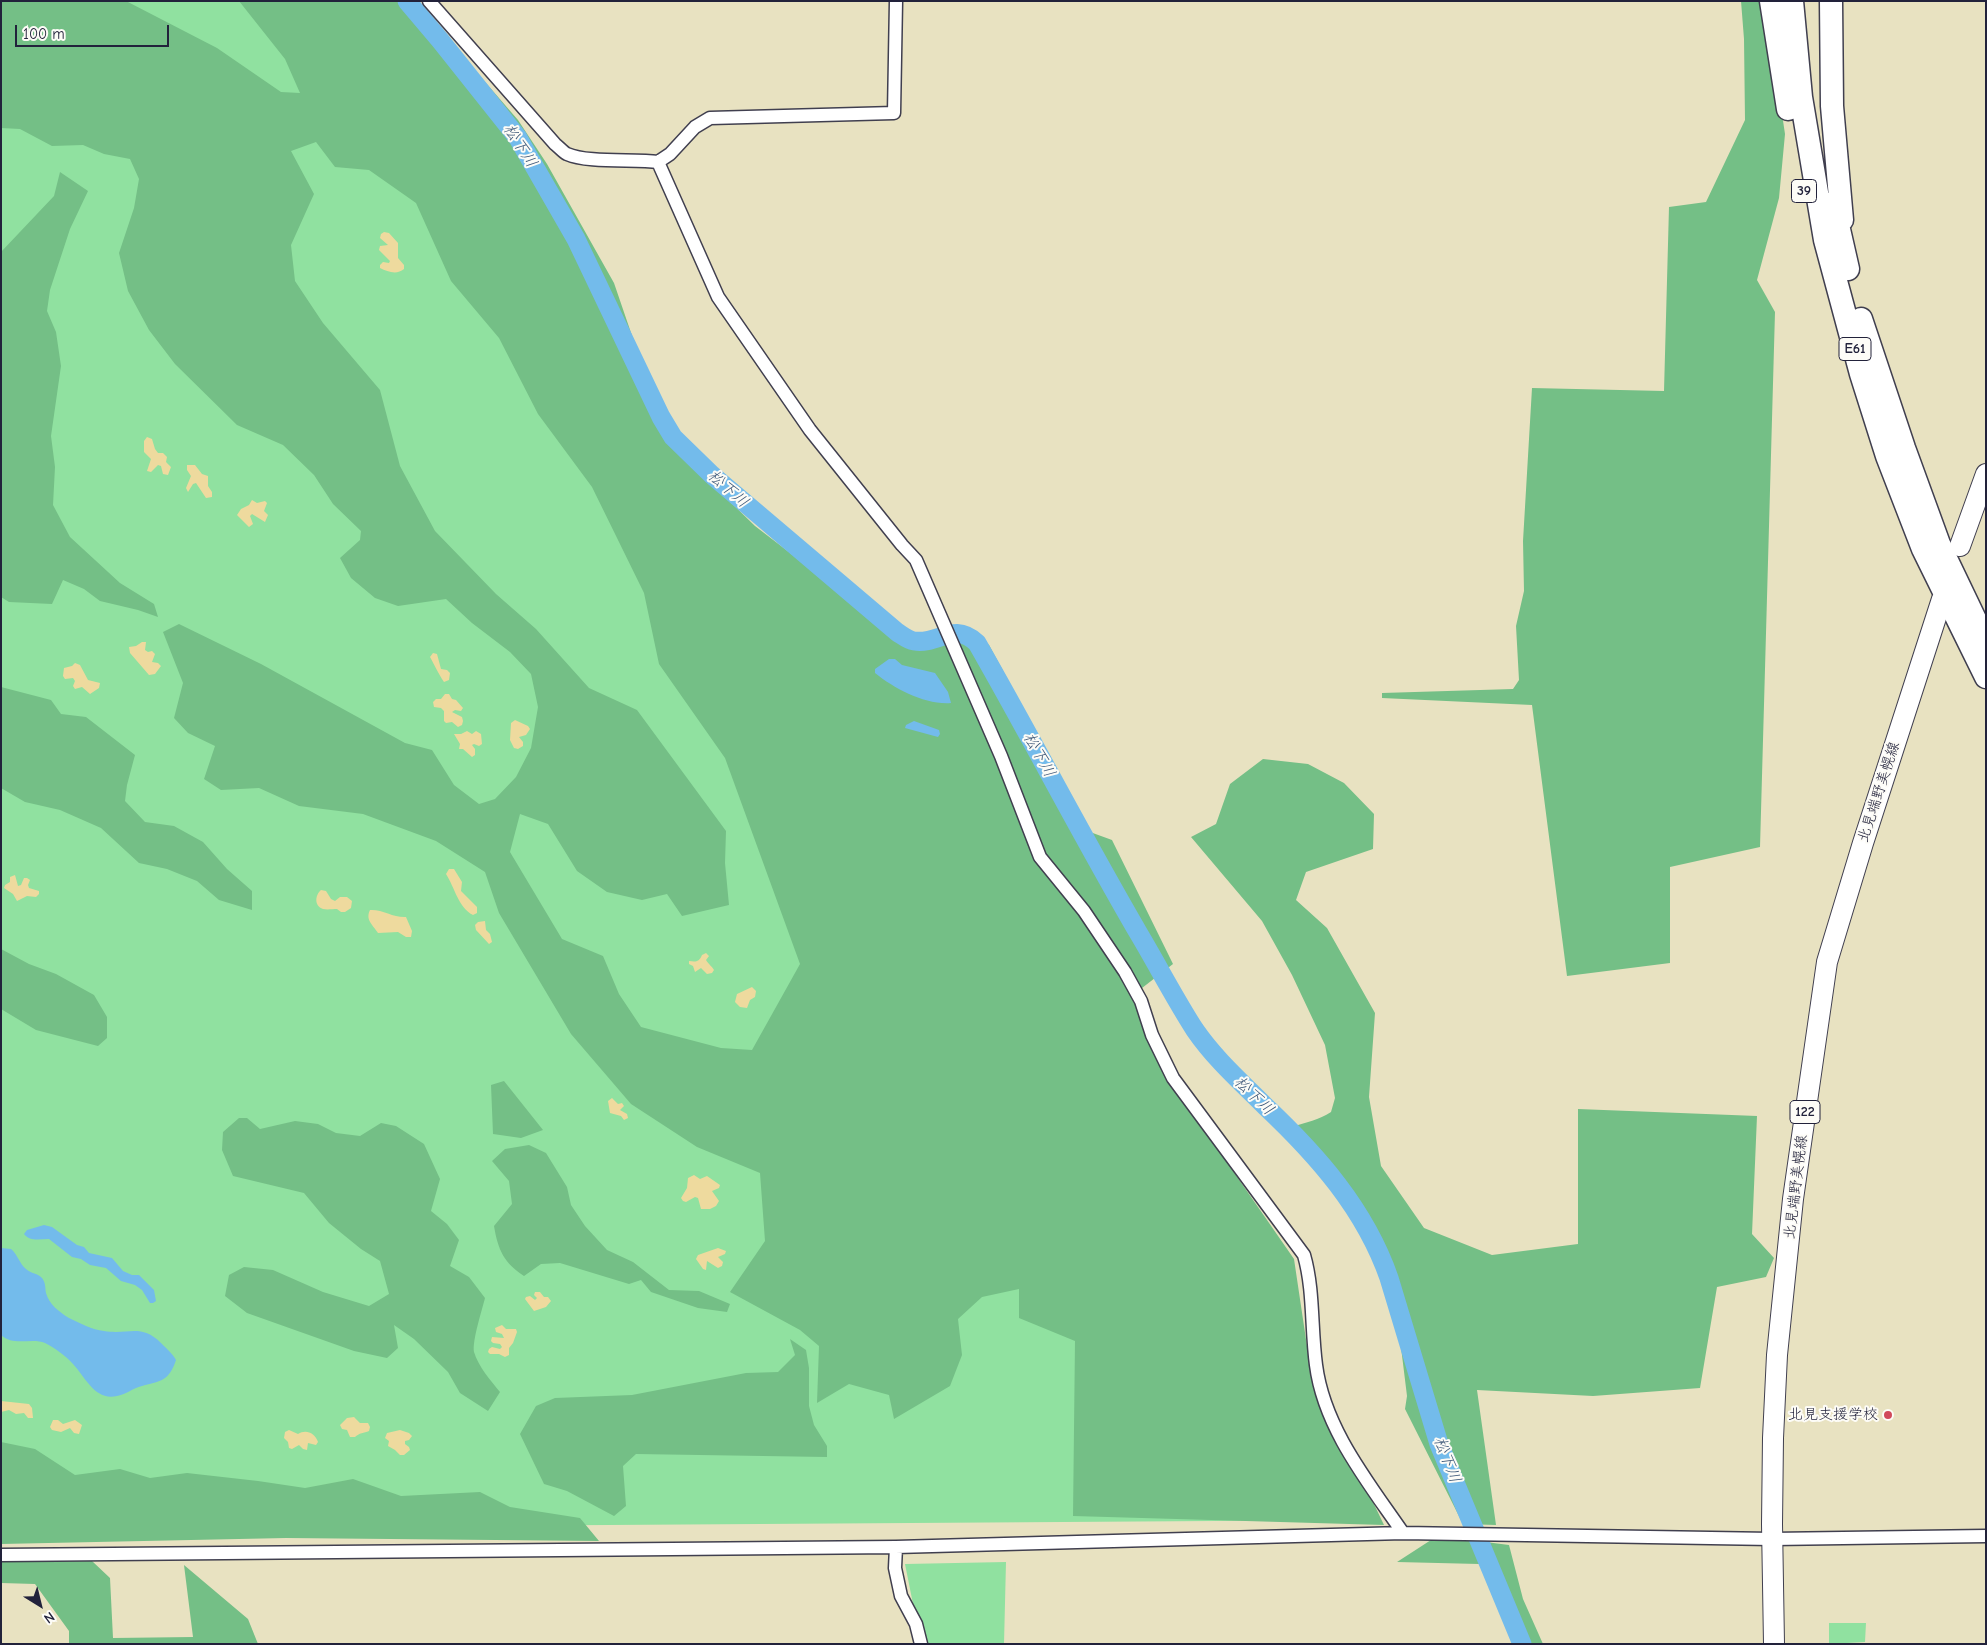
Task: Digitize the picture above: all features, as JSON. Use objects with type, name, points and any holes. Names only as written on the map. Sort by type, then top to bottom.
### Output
[{"type":"highway","name":"39","points":[[1771,1],[1790,121],[1816,242],[1861,374]]},
{"type":"highway","name":"E61","points":[[1792,1],[1802,97],[1825,240],[1861,374],[1888,456],[1924,549],[1986,677]]},
{"type":"highway","name":"E61","points":[[1806,1],[1816,96],[1830,185],[1845,260],[1863,325],[1904,448],[1933,527],[1986,642]]},
{"type":"highway","points":[[1831,1],[1832,106],[1845,260]]},
{"type":"main road","points":[[1960,546],[1982,502],[1986,474]]},
{"type":"main road","name":"北見端野美幌線","points":[[1774,1644],[1773,1438],[1777,1355],[1794,1200],[1827,962],[1863,843],[1942,598]]},
{"type":"street","points":[[429,1],[555,144],[566,153],[582,158],[658,162],[670,154],[695,126],[710,118],[894,114],[897,36],[896,1]]},
{"type":"street","points":[[658,162],[718,297],[810,430],[916,560],[1001,756],[1040,857],[1084,912],[1126,972],[1141,1001],[1152,1035],[1173,1078],[1304,1255],[1309,1272],[1316,1366],[1330,1416],[1363,1476],[1403,1533]]},
{"type":"street","points":[[1,1555],[896,1547],[1403,1533],[1772,1539],[1986,1536]]},
{"type":"street","points":[[896,1547],[895,1568],[901,1596],[916,1624],[921,1644]]},
{"type":"green space","points":[[1,1],[294,1],[379,95],[1042,1257],[1366,1520],[1,1529]]},
{"type":"green space","points":[[1,1],[126,1],[217,48],[281,92],[300,93],[285,59],[239,1],[415,1],[518,120],[547,164],[614,283],[668,441],[755,526],[914,648],[940,639],[964,627],[989,645],[1090,832],[1112,840],[1173,964],[1133,995],[1188,1106],[1294,1259],[1311,1373],[1327,1426],[1372,1500],[1384,1525],[1073,1516],[1075,1341],[1019,1318],[1019,1289],[982,1297],[958,1319],[962,1355],[950,1386],[894,1419],[889,1395],[849,1384],[817,1403],[819,1346],[800,1330],[730,1292],[765,1241],[760,1173],[697,1147],[631,1104],[571,1034],[499,913],[485,872],[436,841],[363,814],[299,806],[259,788],[221,790],[204,779],[215,746],[188,733],[174,718],[183,683],[163,632],[179,624],[261,664],[405,743],[432,750],[454,785],[479,804],[495,799],[516,777],[531,748],[538,707],[531,674],[510,652],[472,623],[446,599],[398,606],[375,598],[351,578],[340,558],[360,540],[361,531],[333,504],[314,475],[283,445],[237,425],[175,364],[149,330],[128,291],[119,253],[134,208],[139,179],[130,159],[104,154],[83,145],[52,146],[20,129],[1,128]],"holes":[[[316,142],[335,167],[369,170],[416,203],[451,281],[499,338],[538,414],[592,487],[644,593],[659,664],[725,758],[800,964],[752,1050],[721,1048],[641,1027],[619,994],[603,956],[562,939],[510,852],[520,814],[548,824],[577,871],[607,892],[642,900],[667,894],[682,916],[729,905],[725,863],[726,831],[637,710],[589,688],[536,629],[496,594],[435,531],[400,466],[380,390],[323,323],[295,281],[291,245],[314,194],[291,151]]]},
{"type":"green space","points":[[1741,1],[1765,1],[1785,134],[1779,198],[1757,280],[1775,312],[1760,847],[1670,867],[1670,963],[1567,976],[1532,705],[1382,698],[1382,693],[1513,689],[1519,680],[1516,626],[1524,591],[1523,541],[1532,388],[1664,391],[1669,207],[1706,202],[1745,120],[1744,39]]},
{"type":"green space","points":[[60,172],[88,191],[70,229],[50,290],[47,311],[56,332],[61,366],[51,436],[55,467],[53,505],[70,537],[120,583],[154,604],[158,617],[100,601],[84,589],[63,580],[52,604],[9,602],[1,597],[1,252],[54,196]]},
{"type":"green space","points":[[1,687],[51,700],[61,714],[86,717],[135,755],[125,801],[145,822],[174,826],[203,842],[227,869],[252,891],[252,910],[219,900],[197,881],[167,869],[139,863],[101,828],[60,810],[25,802],[1,788]]},
{"type":"green space","points":[[1263,759],[1308,764],[1344,783],[1374,814],[1373,849],[1306,872],[1296,900],[1327,928],[1375,1013],[1369,1097],[1381,1166],[1424,1228],[1492,1255],[1578,1244],[1578,1109],[1757,1116],[1752,1234],[1774,1258],[1766,1277],[1717,1287],[1700,1388],[1593,1396],[1477,1390],[1496,1525],[1463,1524],[1405,1409],[1407,1396],[1399,1331],[1381,1254],[1292,1127],[1317,1119],[1331,1112],[1335,1098],[1325,1045],[1292,975],[1262,921],[1191,837],[1216,824],[1230,784]]},
{"type":"green space","points":[[1,949],[29,964],[56,974],[94,995],[107,1017],[107,1038],[98,1046],[36,1030],[1,1009]]},
{"type":"green space","points":[[504,1081],[543,1130],[521,1138],[493,1134],[491,1085]]},
{"type":"green space","points":[[239,1118],[247,1118],[260,1129],[295,1121],[318,1124],[336,1133],[360,1136],[381,1123],[396,1126],[424,1144],[440,1179],[431,1211],[447,1224],[459,1240],[450,1266],[469,1277],[485,1298],[476,1333],[474,1352],[478,1363],[500,1392],[488,1411],[460,1393],[448,1372],[414,1339],[394,1325],[398,1348],[387,1358],[354,1351],[247,1313],[225,1296],[229,1275],[244,1267],[273,1270],[323,1292],[369,1306],[389,1294],[380,1261],[361,1249],[329,1223],[304,1193],[233,1176],[222,1150],[223,1132]]},
{"type":"green space","points":[[529,1145],[546,1153],[567,1187],[571,1205],[585,1226],[607,1250],[633,1262],[669,1290],[699,1291],[730,1304],[727,1312],[698,1308],[651,1292],[641,1280],[629,1284],[560,1263],[541,1264],[524,1276],[511,1266],[500,1249],[494,1226],[512,1204],[509,1181],[492,1161],[505,1149]]},
{"type":"green space","points":[[790,1339],[806,1350],[809,1368],[809,1406],[814,1425],[827,1446],[827,1457],[636,1454],[623,1466],[626,1506],[614,1516],[567,1491],[544,1484],[520,1434],[536,1406],[555,1398],[632,1395],[746,1373],[778,1372],[795,1355]]},
{"type":"green space","points":[[1,1442],[35,1449],[75,1475],[120,1469],[150,1478],[187,1473],[305,1488],[353,1479],[401,1496],[480,1492],[510,1507],[580,1518],[599,1541],[286,1538],[1,1544]]},
{"type":"green space","points":[[1431,1540],[1470,1540],[1509,1545],[1523,1599],[1543,1644],[1517,1644],[1479,1564],[1397,1562]]},
{"type":"green space","points":[[92,1561],[110,1578],[113,1638],[193,1637],[184,1565],[248,1619],[258,1644],[69,1644],[69,1631],[35,1584],[1,1583],[1,1562]]},
{"type":"green space","points":[[1006,1562],[1004,1644],[925,1644],[925,1637],[913,1604],[905,1564]]},
{"type":"green space","points":[[1829,1623],[1866,1623],[1865,1642],[1829,1644]]},
{"type":"sand","points":[[384,232],[389,233],[398,243],[398,258],[404,265],[404,269],[401,271],[392,272],[380,268],[383,262],[389,263],[390,261],[379,250],[380,246],[388,245],[380,238]]},
{"type":"sand","points":[[147,437],[152,439],[158,453],[163,453],[167,457],[166,462],[171,467],[168,475],[163,474],[161,466],[158,465],[151,472],[147,471],[151,459],[144,452],[144,441]]},
{"type":"sand","points":[[187,465],[195,465],[202,474],[208,476],[208,486],[212,492],[212,497],[206,498],[196,483],[193,484],[188,492],[186,488],[191,476],[187,470]]},
{"type":"sand","points":[[252,500],[257,503],[265,501],[267,503],[264,511],[268,515],[265,522],[252,514],[250,516],[253,524],[249,527],[237,515]]},
{"type":"sand","points":[[146,642],[145,650],[148,652],[152,651],[155,654],[152,662],[158,663],[161,666],[155,674],[149,675],[130,653],[129,647],[136,646]]},
{"type":"sand","points":[[433,653],[437,654],[441,669],[447,670],[450,673],[449,680],[444,682],[440,676],[430,657]]},
{"type":"sand","points":[[75,663],[80,665],[88,680],[100,683],[99,688],[90,694],[82,687],[75,689],[73,678],[65,679],[63,676],[64,668]]},
{"type":"sand","points":[[445,694],[449,694],[463,708],[461,711],[455,710],[452,712],[462,717],[462,725],[458,727],[452,722],[446,723],[444,721],[444,711],[441,708],[434,707],[433,702],[436,699],[441,699]]},
{"type":"sand","points":[[515,720],[528,726],[530,729],[526,735],[519,737],[523,742],[523,746],[518,749],[514,748],[510,740],[511,723]]},
{"type":"sand","points":[[467,731],[472,734],[476,731],[481,734],[482,744],[479,746],[472,745],[475,749],[475,755],[472,757],[463,749],[459,749],[460,744],[454,734],[461,734]]},
{"type":"sand","points":[[449,869],[454,869],[462,882],[461,891],[477,907],[477,913],[473,915],[468,912],[460,902],[446,874]]},
{"type":"sand","points":[[15,875],[18,886],[21,885],[24,878],[27,878],[30,880],[29,888],[39,891],[39,894],[36,897],[27,896],[17,901],[13,894],[4,888],[10,882],[10,877]]},
{"type":"sand","points":[[321,890],[326,891],[331,899],[335,901],[340,897],[347,897],[352,901],[351,908],[341,912],[337,909],[320,908],[316,900]]},
{"type":"sand","points":[[370,910],[406,917],[412,931],[411,937],[406,937],[398,932],[378,933],[369,920]]},
{"type":"sand","points":[[485,921],[486,930],[490,934],[492,942],[489,944],[476,930],[475,925],[478,922]]},
{"type":"sand","points":[[706,953],[709,956],[706,960],[714,970],[712,973],[707,974],[701,968],[695,972],[689,961],[697,961]]},
{"type":"sand","points":[[752,987],[756,991],[755,997],[750,1000],[747,1008],[740,1007],[735,1002],[737,994]]},
{"type":"sand","points":[[612,1098],[618,1104],[622,1103],[624,1106],[620,1110],[627,1114],[628,1118],[624,1120],[621,1116],[610,1113],[608,1101]]},
{"type":"sand","points":[[694,1175],[700,1179],[707,1176],[720,1185],[719,1188],[712,1191],[719,1201],[716,1206],[710,1209],[701,1209],[698,1198],[695,1197],[686,1202],[683,1201],[681,1198],[687,1188],[688,1178]]},
{"type":"sand","points":[[718,1248],[726,1251],[725,1254],[718,1257],[723,1262],[722,1266],[718,1268],[707,1261],[706,1270],[703,1269],[696,1259],[698,1255]]},
{"type":"sand","points":[[535,1292],[540,1292],[551,1301],[546,1307],[534,1311],[525,1299],[530,1296],[535,1300],[537,1298],[534,1295]]},
{"type":"sand","points":[[502,1325],[506,1329],[516,1329],[517,1332],[509,1348],[509,1355],[505,1357],[488,1352],[492,1347],[500,1349],[502,1347],[500,1344],[491,1341],[492,1337],[504,1338],[502,1334],[496,1332],[495,1328]]},
{"type":"sand","points":[[1,1401],[29,1404],[32,1408],[33,1418],[28,1418],[24,1413],[16,1414],[9,1410],[1,1412]]},
{"type":"sand","points":[[354,1417],[360,1423],[368,1423],[369,1431],[355,1437],[350,1437],[347,1430],[342,1429],[340,1425],[347,1418]]},
{"type":"sand","points":[[53,1420],[58,1420],[63,1424],[75,1420],[82,1425],[79,1434],[74,1433],[70,1428],[61,1432],[52,1430],[50,1427]]},
{"type":"sand","points":[[289,1430],[298,1434],[310,1433],[315,1436],[318,1442],[316,1445],[308,1443],[307,1450],[299,1445],[292,1449],[289,1448],[288,1442],[284,1438],[285,1432]]},
{"type":"sand","points":[[400,1430],[412,1436],[409,1440],[405,1441],[410,1450],[404,1455],[400,1455],[388,1446],[389,1441],[385,1438],[387,1433]]},
{"type":"water","points":[[889,659],[895,659],[902,665],[935,673],[948,692],[951,703],[921,699],[892,685],[875,673],[875,669]]},
{"type":"water","points":[[914,721],[939,730],[940,734],[938,737],[905,728],[906,725]]},
{"type":"water","points":[[44,1225],[52,1227],[77,1245],[84,1247],[89,1253],[112,1258],[123,1271],[132,1275],[139,1275],[154,1290],[156,1301],[150,1303],[142,1290],[135,1285],[121,1281],[106,1268],[90,1265],[81,1259],[72,1257],[49,1239],[32,1239],[24,1234],[27,1230]]},
{"type":"water","points":[[1,1248],[11,1249],[26,1269],[42,1278],[49,1301],[69,1318],[100,1330],[113,1332],[141,1331],[154,1337],[176,1360],[167,1376],[159,1381],[109,1397],[97,1392],[70,1361],[49,1345],[40,1341],[6,1339],[1,1335]]},
{"type":"waterway","name":"松下川","points":[[407,1],[518,138],[576,239],[661,417],[673,437],[712,475],[907,639],[923,641],[946,635],[961,634],[977,643],[1118,898],[1195,1030],[1219,1060],[1321,1164],[1338,1184],[1367,1229],[1389,1278],[1439,1444],[1522,1644]]},
{"type":"place","name":"北見支援学校","points":[[1888,1415]]}]
